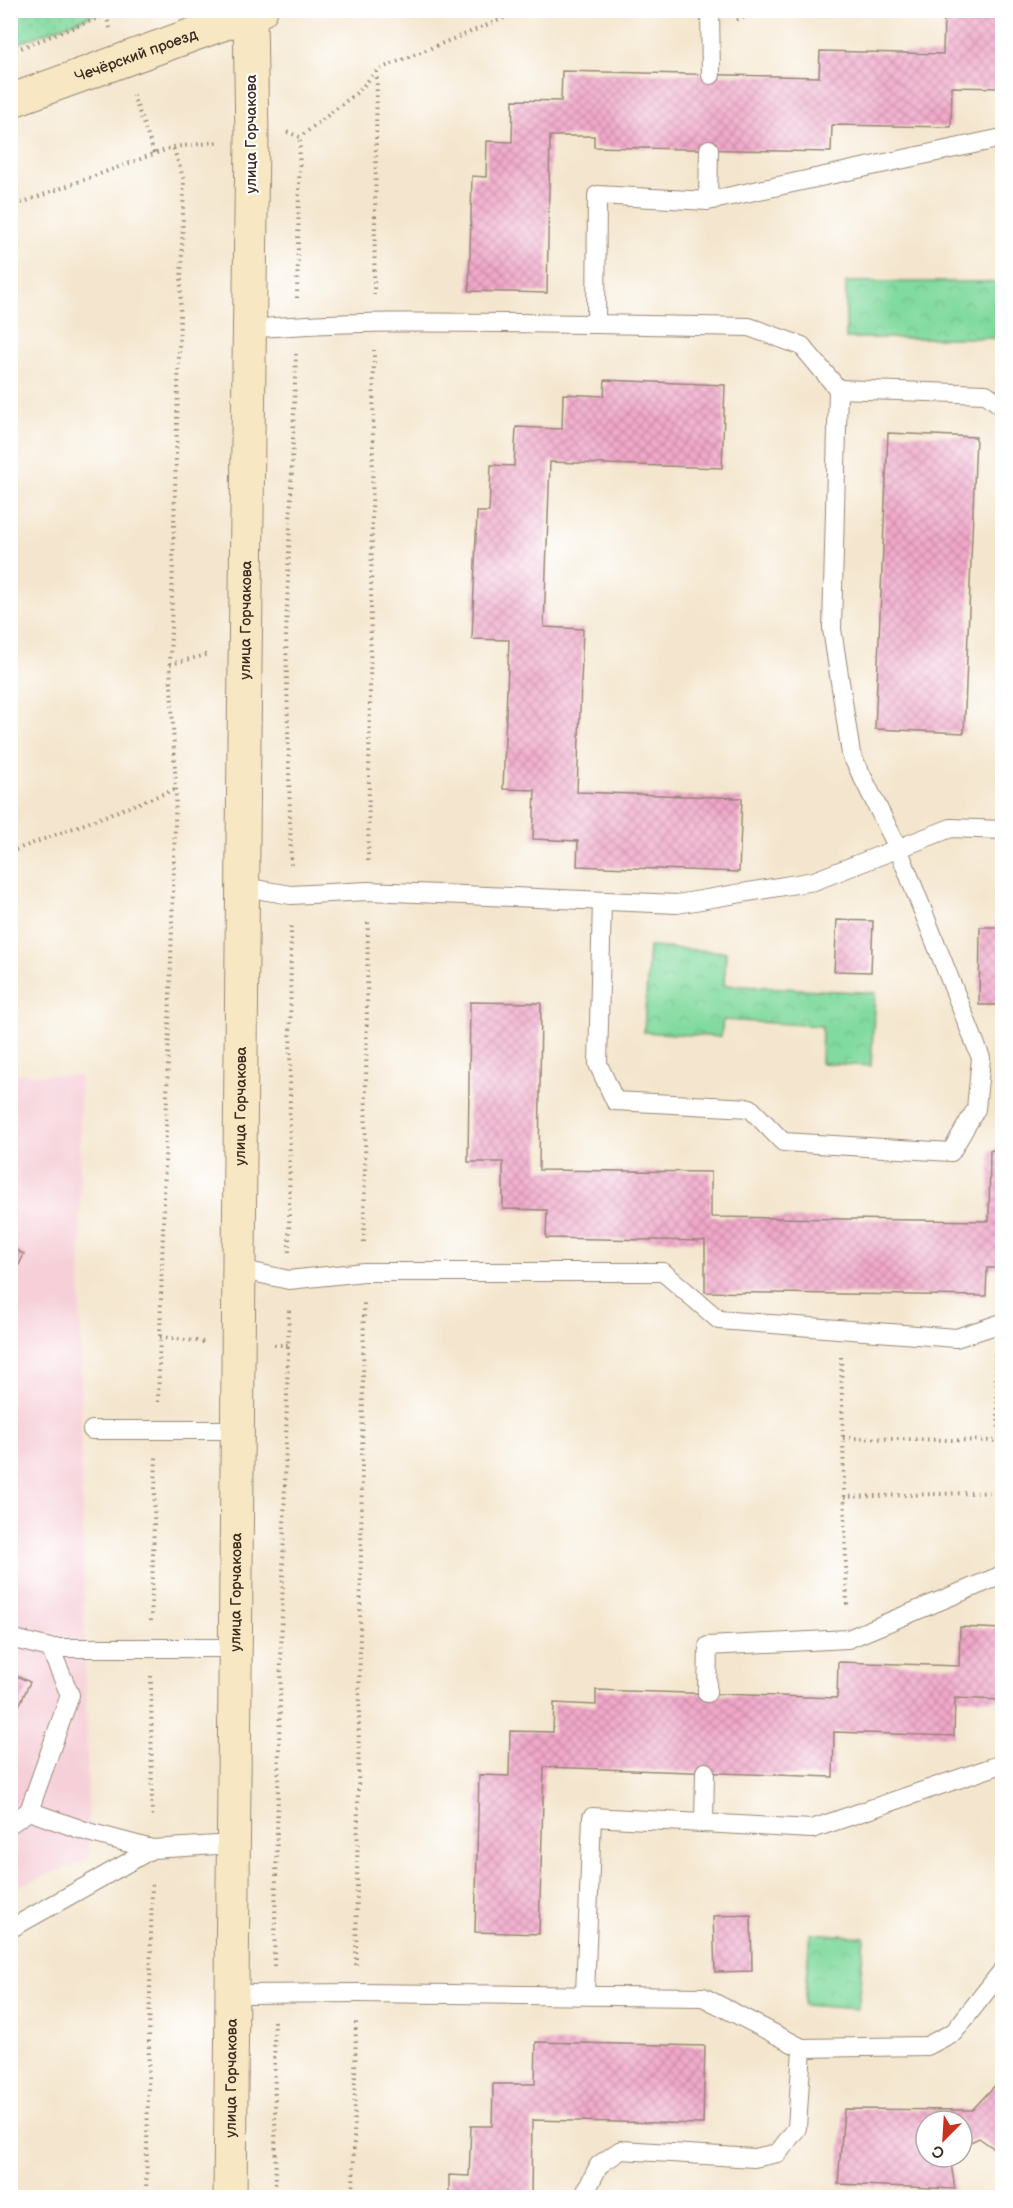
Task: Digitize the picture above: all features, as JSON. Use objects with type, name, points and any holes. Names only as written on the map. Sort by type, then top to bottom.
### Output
[{"type":"street","name":"Чечёрский проезд","points":[[10,101],[255,12]]},
{"type":"street","name":"улица Горчакова","points":[[230,2198],[243,887],[255,12]]},
{"type":"lane","points":[[710,10],[711,75]]},
{"type":"lane","points":[[596,324],[597,195],[708,201],[1002,138]]},
{"type":"lane","points":[[708,201],[709,149]]},
{"type":"lane","points":[[250,329],[374,323],[749,327],[802,346],[838,389],[832,629],[851,754],[898,848],[981,1058],[976,1109],[951,1152],[783,1142],[750,1108],[615,1101],[598,1064],[602,901]]},
{"type":"lane","points":[[838,389],[986,394],[1002,406]]},
{"type":"lane","points":[[243,887],[291,895],[368,891],[677,904],[814,881],[951,828],[1002,830]]},
{"type":"lane","points":[[239,1269],[289,1280],[364,1272],[663,1272],[719,1320],[956,1338],[998,1324]]},
{"type":"lane","points":[[92,1430],[237,1431]]},
{"type":"lane","points":[[707,1693],[708,1646],[848,1639],[1002,1576]]},
{"type":"lane","points":[[10,1638],[50,1648],[235,1648]]},
{"type":"lane","points":[[10,1824],[29,1811],[70,1695],[50,1648]]},
{"type":"lane","points":[[585,1994],[592,1817],[812,1829],[1002,1764]]},
{"type":"lane","points":[[704,1823],[705,1772]]},
{"type":"lane","points":[[29,1811],[88,1832],[152,1849],[233,1844]]},
{"type":"lane","points":[[10,1929],[152,1849]]},
{"type":"lane","points":[[232,1994],[703,1996],[802,2048],[927,2046],[954,2032],[1002,1971]]},
{"type":"lane","points":[[586,2198],[586,2191],[599,2165],[621,2150],[754,2158],[778,2153],[796,2128],[802,2048]]},
{"type":"path","points":[[10,52],[106,15]]},
{"type":"path","points":[[353,2198],[377,70]]},
{"type":"path","points":[[276,2198],[273,1994],[289,1280],[291,895],[286,635],[297,325],[300,137]]},
{"type":"path","points":[[146,2198],[152,1849],[150,1648],[176,789],[170,664],[184,180],[173,147]]},
{"type":"path","points":[[10,852],[176,789]]},
{"type":"path","points":[[998,1324],[1002,1576]]},
{"type":"path","points":[[840,1329],[848,1639]]},
{"type":"path","points":[[843,1438],[1001,1441]]},
{"type":"path","points":[[844,1497],[1002,1492]]},
{"type":"shaded area","points":[[11,1074],[80,1076],[81,1443],[89,1859],[11,1889]]},
{"type":"green space","points":[[11,10],[103,10],[103,11],[11,46]]},
{"type":"green space","points":[[846,282],[1002,282],[1002,338],[846,338]]},
{"type":"green space","points":[[649,947],[726,952],[724,985],[875,993],[871,1066],[821,1063],[822,1026],[723,1020],[721,1037],[644,1032]]},
{"type":"green space","points":[[810,1933],[864,1937],[858,2009],[804,2005]]},
{"type":"building","points":[[944,16],[1002,18],[1002,88],[952,87],[951,127],[832,125],[831,152],[594,147],[594,136],[550,136],[547,293],[469,291],[472,176],[486,177],[487,141],[512,142],[513,100],[561,101],[562,71],[819,77],[820,51],[943,54]]},
{"type":"building","points":[[605,380],[725,385],[722,468],[550,462],[544,627],[583,629],[577,792],[742,798],[739,872],[577,866],[578,841],[533,839],[535,790],[503,789],[509,640],[472,639],[477,512],[489,512],[491,465],[514,466],[516,427],[562,429],[563,394],[604,396]]},
{"type":"building","points":[[888,433],[976,437],[964,733],[875,729]]},
{"type":"building","points":[[837,920],[873,921],[871,972],[834,971]]},
{"type":"building","points":[[980,927],[1002,927],[1002,1005],[979,1005]]},
{"type":"building","points":[[470,1002],[541,1003],[539,1170],[711,1172],[711,1217],[989,1221],[990,1150],[1002,1151],[1002,1268],[987,1268],[986,1296],[705,1292],[705,1241],[546,1238],[547,1210],[503,1209],[503,1162],[468,1162]]},
{"type":"building","points":[[10,1247],[24,1254],[10,1284]]},
{"type":"building","points":[[960,1627],[1002,1629],[1002,1700],[955,1698],[954,1736],[834,1732],[833,1777],[544,1767],[539,1934],[475,1932],[479,1775],[509,1776],[510,1731],[553,1732],[554,1703],[596,1705],[596,1690],[837,1698],[838,1662],[959,1666]]},
{"type":"building","points":[[10,1673],[30,1682],[10,1725]]},
{"type":"building","points":[[751,1915],[752,1971],[715,1972],[713,1916]]},
{"type":"building","points":[[536,2042],[705,2046],[703,2124],[532,2120],[531,2198],[449,2198],[449,2175],[469,2176],[471,2126],[492,2126],[493,2084],[535,2084]]},
{"type":"building","points":[[1002,2078],[1002,2154],[979,2138],[974,2140],[973,2109]]},
{"type":"building","points":[[844,2109],[914,2110],[914,2169],[952,2169],[955,2189],[838,2184]]}]
